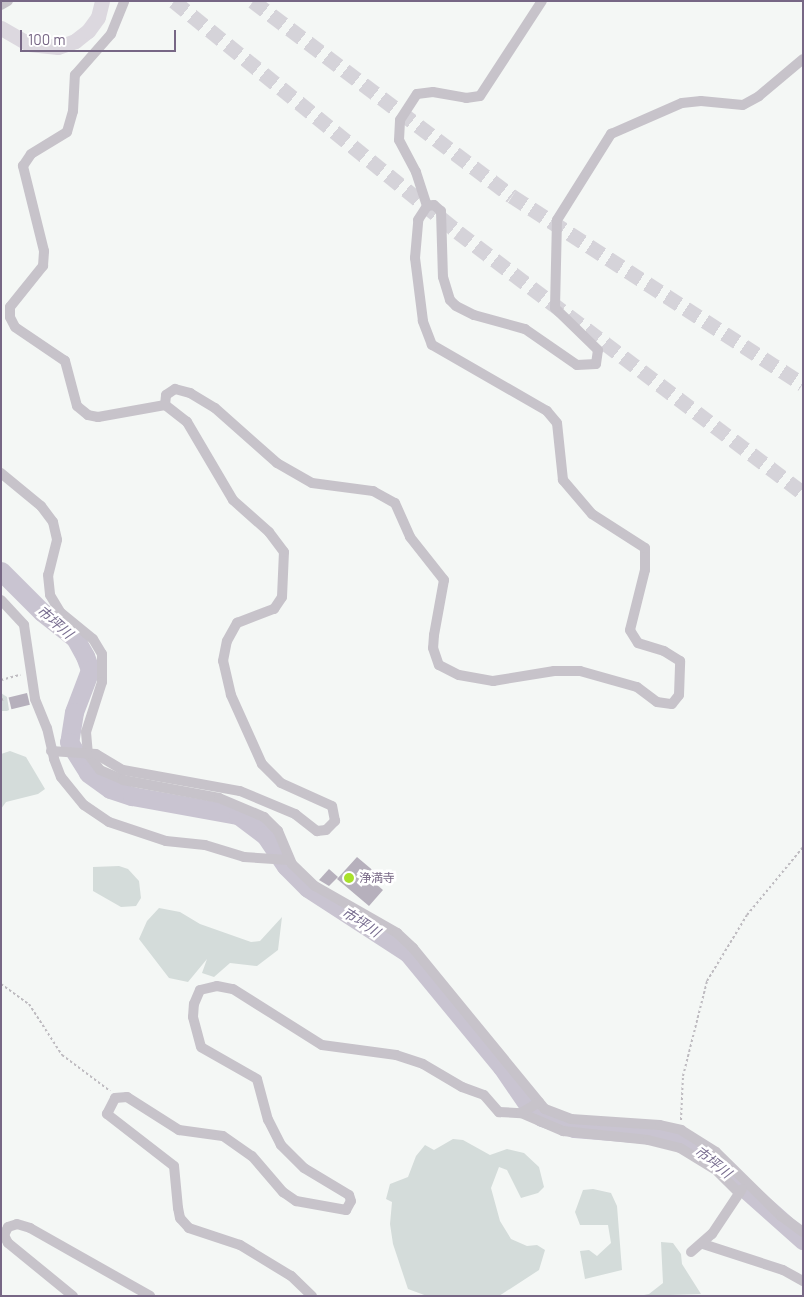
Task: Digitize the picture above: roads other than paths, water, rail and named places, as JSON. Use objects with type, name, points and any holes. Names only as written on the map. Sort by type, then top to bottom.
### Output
[{"type":"highway","points":[[1,28],[29,44],[49,48],[75,41],[94,24],[102,1]]},
{"type":"street","points":[[1,5],[8,1]]},
{"type":"street","points":[[51,751],[100,756],[122,770],[250,794],[295,814],[317,831],[326,830],[335,821],[332,806],[281,783],[262,764],[231,695],[223,661],[227,641],[238,623],[274,609],[282,598],[284,552],[269,532],[233,500],[187,422],[165,405],[98,417],[88,415],[77,406],[65,361],[15,327],[10,317],[10,307],[43,266],[42,241],[24,166],[31,154],[67,132],[73,112],[75,75],[111,34],[124,1]]},
{"type":"street","points":[[427,206],[416,172],[399,140],[400,120],[417,94],[432,92],[466,98],[480,96],[542,1]]},
{"type":"street","points":[[165,405],[166,395],[175,389],[190,393],[215,408],[277,463],[312,483],[373,491],[396,503],[410,537],[444,580],[433,648],[439,665],[459,676],[493,681],[554,671],[580,671],[637,687],[657,702],[672,704],[679,695],[680,661],[664,651],[638,643],[630,630],[645,570],[645,548],[592,514],[563,480],[557,423],[547,411],[432,345],[423,321],[415,258],[418,220],[427,206],[434,205],[441,211],[443,277],[450,300],[456,306],[474,315],[525,329],[577,365],[596,364],[598,350],[555,308],[557,220],[611,134],[682,102],[701,100],[743,105],[759,96],[803,58]]},
{"type":"street","points":[[1,473],[50,516],[57,540],[48,575],[50,595],[61,613],[93,639],[102,654],[102,682],[86,724],[88,754],[100,770],[114,777],[211,796],[258,814],[278,831],[289,860],[324,893],[385,926],[406,941],[539,1102],[552,1113],[580,1120],[628,1122],[681,1130],[716,1152],[803,1232]]},
{"type":"street","points":[[1,600],[24,625],[30,673],[51,751],[61,777],[89,810],[109,822],[166,841],[205,845],[234,856],[289,860]]},
{"type":"street","points":[[312,1296],[292,1276],[240,1245],[189,1228],[180,1218],[174,1166],[107,1114],[110,1106],[120,1098],[127,1096],[179,1130],[222,1136],[252,1156],[283,1192],[296,1201],[346,1210],[351,1201],[348,1195],[304,1168],[281,1145],[268,1120],[257,1079],[201,1047],[196,1033],[194,1004],[200,990],[218,986],[233,989],[322,1046],[385,1053],[408,1059],[484,1095],[499,1112],[520,1113],[544,1125],[578,1133],[648,1140],[680,1148],[716,1170],[739,1193]]},
{"type":"street","points":[[520,1113],[539,1102]]},
{"type":"street","points":[[578,1133],[580,1120]]},
{"type":"street","points":[[691,1252],[704,1244],[748,1183]]},
{"type":"street","points":[[73,1296],[8,1243],[4,1235],[8,1227],[17,1224],[30,1228],[150,1296]]},
{"type":"street","points":[[704,1244],[783,1270],[803,1281]]},
{"type":"waterway","name":"市坪川","points":[[1,571],[42,612],[75,638],[85,656],[90,670],[74,712],[69,742],[88,773],[110,789],[132,796],[238,815],[265,835],[286,866],[308,888],[408,953],[502,1067],[528,1105],[542,1117],[574,1128],[673,1136],[706,1154],[803,1240]]},
{"type":"tunnel","points":[[174,1],[458,232],[803,493]]},
{"type":"tunnel","points":[[253,1],[512,196],[803,384]]},
{"type":"place","name":"浄満寺","points":[[349,878]]}]
